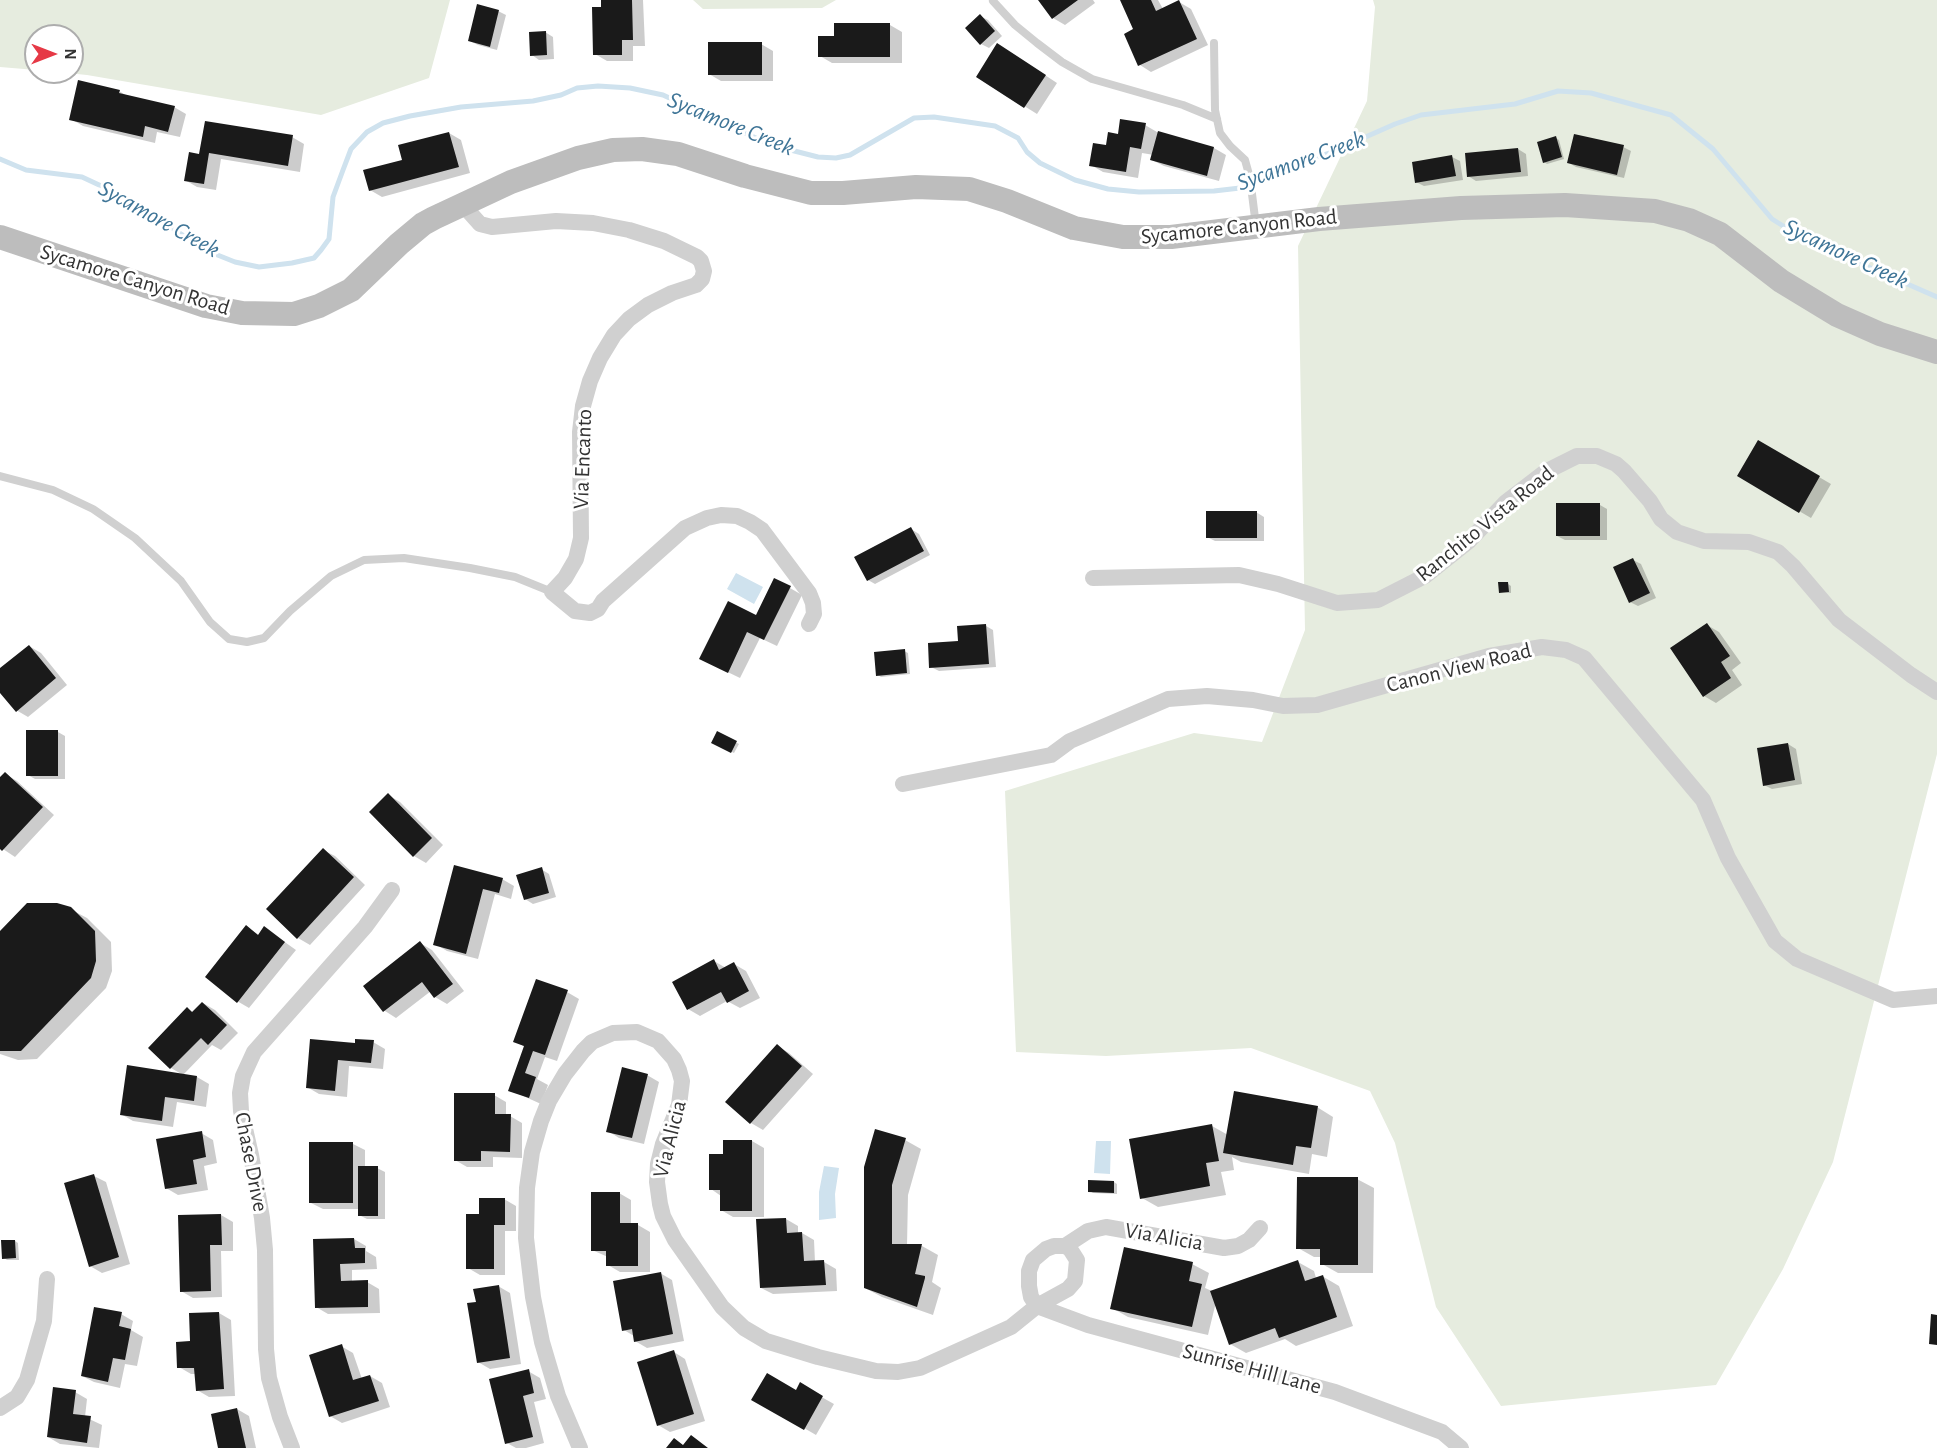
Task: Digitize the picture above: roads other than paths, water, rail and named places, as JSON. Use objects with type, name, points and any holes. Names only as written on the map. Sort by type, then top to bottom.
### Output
[{"type":"main road","name":"Sycamore Canyon Road","points":[[0,237],[206,306],[242,313],[294,314],[319,306],[351,290],[423,224],[511,182],[579,158],[613,150],[642,149],[678,154],[745,176],[811,193],[843,193],[916,187],[969,189],[1001,198],[1074,228],[1123,237],[1171,237],[1255,218],[1506,206],[1594,206],[1655,211],[1689,220],[1714,230],[1781,281],[1837,315],[1880,334],[1937,352]]},
{"type":"street","name":"Via Encanto","points":[[463,205],[480,224],[492,227],[556,221],[593,223],[629,230],[664,241],[697,257],[704,270],[702,279],[696,285],[672,293],[648,305],[629,319],[614,335],[600,358],[583,406],[580,432],[581,538],[576,559],[565,579],[552,592]]},
{"type":"street","name":"Ranchito Vista Road","points":[[1093,579],[1239,575],[1278,584],[1337,603],[1378,600],[1425,576],[1469,541],[1506,502],[1545,472],[1577,456],[1597,456],[1616,464],[1624,471],[1650,501],[1661,519],[1677,532],[1704,541],[1759,544],[1778,552],[1793,566],[1839,620],[1937,692]]},
{"type":"street","points":[[552,592],[575,611],[590,613],[598,609],[603,601],[685,528],[707,518],[721,515],[737,516],[762,530],[809,593],[814,614],[809,624]]},
{"type":"street","name":"Canon View Road","points":[[903,784],[1051,755],[1070,741],[1168,699],[1207,696],[1253,700],[1283,706],[1317,705],[1489,656],[1542,647],[1566,650],[1584,658],[1703,800],[1728,858],[1774,941],[1797,959],[1893,1000],[1937,996]]},
{"type":"street","name":"Chase Drive","points":[[292,1448],[269,1378],[266,1349],[265,1250],[262,1218],[241,1111],[240,1093],[243,1076],[254,1052],[365,927],[392,890]]},
{"type":"street","name":"Via Alicia","points":[[580,1448],[558,1396],[542,1342],[533,1297],[526,1238],[527,1188],[532,1152],[549,1101],[565,1074],[592,1042],[613,1033],[637,1032],[648,1036],[667,1049],[676,1064],[682,1081],[682,1092],[658,1164],[657,1182],[660,1204],[675,1240],[722,1307],[744,1328],[766,1341],[876,1371],[897,1372],[920,1368],[1011,1327],[1037,1306],[1062,1294],[1074,1281],[1077,1260],[1070,1249],[1065,1246],[1046,1249],[1033,1260],[1029,1271],[1029,1286],[1031,1297],[1037,1306]]},
{"type":"street","name":"Via Alicia","points":[[1065,1246],[1088,1231],[1106,1227],[1224,1248],[1238,1246],[1249,1240],[1260,1228]]},
{"type":"street","points":[[0,1408],[17,1397],[27,1380],[44,1321],[46,1279]]},
{"type":"street","name":"Sunrise Hill Lane","points":[[1037,1306],[1088,1325],[1335,1392],[1442,1431],[1461,1448]]},
{"type":"lane","points":[[993,1],[1015,25],[1037,43],[1062,62],[1092,79],[1183,105],[1217,120]]},
{"type":"lane","points":[[1214,43],[1214,87],[1220,133],[1245,160],[1250,178],[1255,218]]},
{"type":"lane","points":[[0,477],[53,490],[93,509],[126,532],[181,580],[210,622],[229,639],[247,642],[264,638],[290,611],[331,576],[364,560],[404,558],[470,568],[515,578],[552,592]]},
{"type":"water","points":[[736,573],[763,587],[754,604],[727,589]]},
{"type":"water","points":[[1096,1141],[1111,1141],[1110,1174],[1094,1173]]},
{"type":"water","points":[[824,1166],[839,1168],[835,1194],[836,1218],[819,1220],[819,1192]]},
{"type":"waterway","name":"Sycamore Creek","points":[[0,159],[26,170],[82,177],[112,191],[210,252],[235,262],[259,267],[314,258],[321,250],[329,239],[333,197],[351,149],[367,132],[383,123],[410,116],[461,107],[533,101],[561,95],[577,88],[598,86],[630,88],[663,95],[771,145],[818,157],[836,158],[850,155],[914,118],[934,117],[995,126],[1018,138],[1027,152],[1040,163],[1075,180],[1108,189],[1139,192],[1214,191],[1240,188],[1256,183],[1298,162],[1327,154],[1421,115],[1515,104],[1558,91],[1591,93],[1671,115],[1713,149],[1772,219],[1804,239],[1937,297]]}]
